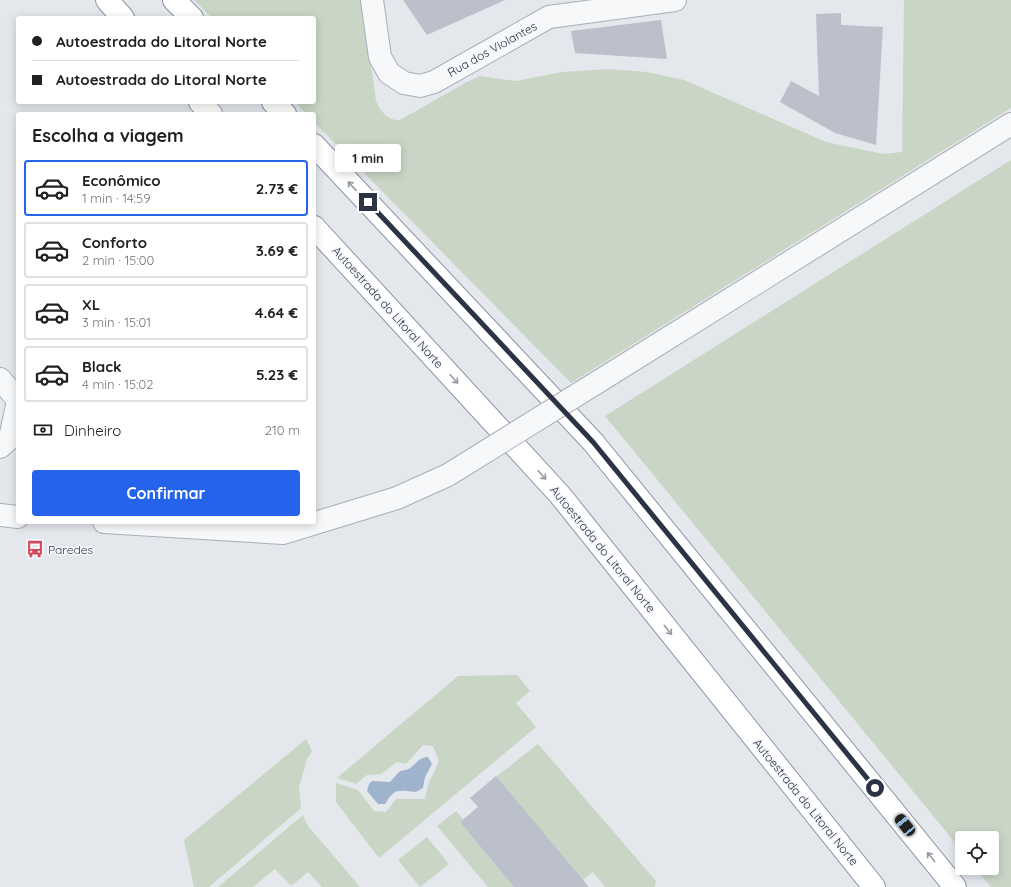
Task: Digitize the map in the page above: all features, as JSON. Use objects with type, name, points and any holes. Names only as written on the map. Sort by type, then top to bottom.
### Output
[{"type":"highway","points":[[107,0],[121,16]]},
{"type":"highway","points":[[174,0],[190,16]]},
{"type":"highway","points":[[202,104],[209,112]]},
{"type":"highway","points":[[275,104],[283,112]]},
{"type":"highway","points":[[316,147],[593,442],[955,887]]},
{"type":"highway","name":"Autoestrada do Litoral Norte","points":[[316,229],[560,495],[874,887]]},
{"type":"street","name":"Rua dos Violantes","points":[[372,0],[380,57],[389,73],[404,83],[420,86],[434,82],[548,17],[675,0]]},
{"type":"street","points":[[316,523],[397,498],[448,475],[1011,124]]},
{"type":"street","points":[[0,379],[16,398]]},
{"type":"street","points":[[0,447],[10,438],[16,410]]},
{"type":"street","points":[[0,515],[16,517]]},
{"type":"street","points":[[137,524],[283,533],[312,524]]},
{"type":"green space","points":[[194,0],[362,0],[376,101],[385,115],[396,120],[400,120],[480,76],[516,81],[562,72],[608,69],[646,72],[684,80],[826,142],[883,154],[902,152],[904,0],[1011,0],[1011,108],[571,383],[316,124],[316,112],[304,112],[297,104],[316,104],[316,16],[210,16]]},
{"type":"green space","points":[[1011,160],[1011,887],[991,887],[981,875],[999,875],[999,831],[955,831],[955,842],[605,416]]},
{"type":"green space","points":[[517,675],[530,691],[516,703],[536,727],[379,858],[336,802],[336,783],[358,790],[374,811],[386,812],[396,799],[425,799],[428,785],[439,761],[433,746],[423,745],[406,764],[397,762],[381,774],[367,775],[356,784],[337,778],[458,676]]},
{"type":"green space","points":[[306,739],[312,751],[307,759],[299,787],[301,808],[209,887],[194,887],[184,840]]},
{"type":"green space","points":[[538,744],[656,881],[655,887],[605,887],[593,872],[583,880],[496,777]]},
{"type":"green space","points":[[456,811],[463,819],[460,822],[514,887],[488,887],[437,826]]},
{"type":"green space","points":[[303,815],[308,826],[360,887],[322,887],[308,872],[291,886],[275,869],[253,887],[218,887]]},
{"type":"green space","points":[[427,837],[449,864],[420,887],[398,860]]},
{"type":"water","points":[[428,757],[432,764],[425,777],[423,788],[416,792],[397,791],[391,795],[385,804],[378,804],[367,791],[369,784],[372,781],[390,782],[400,771],[409,769],[420,759]]},
{"type":"building","points":[[403,0],[505,0],[427,35]]},
{"type":"building","points":[[841,13],[841,25],[883,27],[876,145],[835,133],[780,102],[791,81],[819,96],[816,14]]},
{"type":"building","points":[[661,20],[667,59],[575,53],[571,31]]},
{"type":"building","points":[[496,776],[589,887],[514,887],[460,822],[478,807],[470,798]]},
{"type":"place","name":"Paredes","points":[[35,549]]},
{"type":"route","points":[[368,202],[593,442],[875,788]]}]
